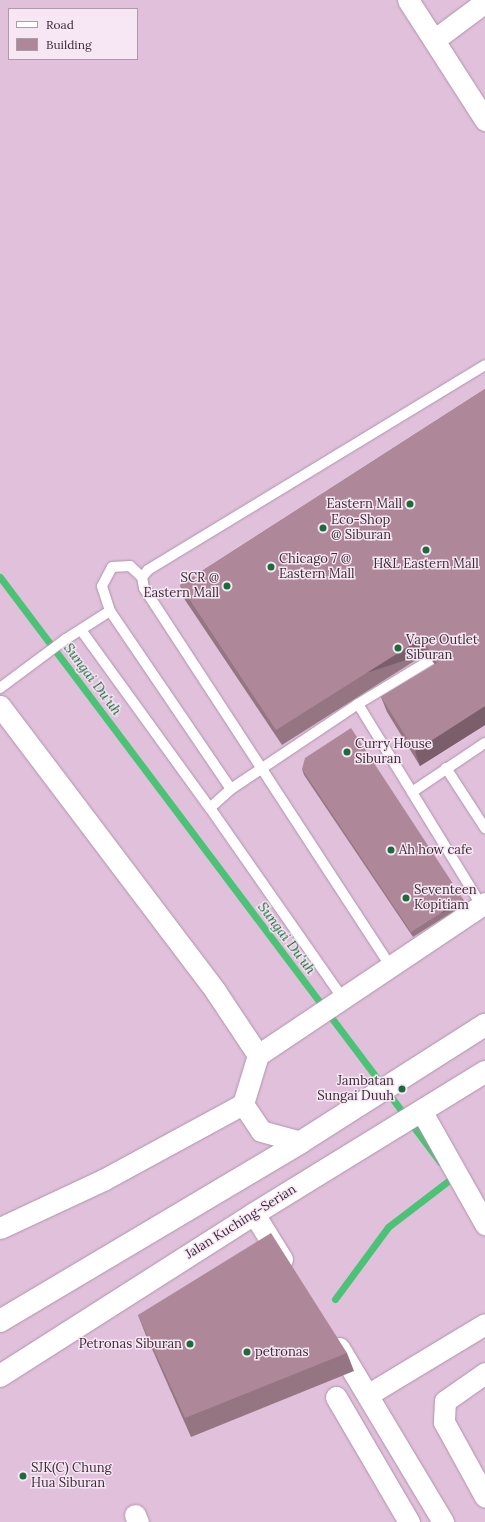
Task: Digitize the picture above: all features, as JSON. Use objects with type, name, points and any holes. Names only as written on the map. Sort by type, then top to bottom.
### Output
[{"type":"highway","points":[[0,1321],[300,1142],[456,1045],[485,1025]]},
{"type":"highway","name":"Jalan Kuching-Serian","points":[[0,1376],[254,1214],[419,1114],[485,1072]]},
{"type":"street","points":[[408,0],[485,120]]},
{"type":"street","points":[[434,40],[485,2]]},
{"type":"street","points":[[0,706],[216,992],[258,1056]]},
{"type":"street","points":[[0,1228],[103,1180],[243,1104],[258,1056],[292,1031],[339,1002],[483,904]]},
{"type":"street","points":[[243,1104],[261,1131],[300,1142]]},
{"type":"street","points":[[419,1114],[485,1224]]},
{"type":"street","points":[[254,1214],[291,1274]]},
{"type":"street","points":[[369,1394],[485,1324]]},
{"type":"street","points":[[329,1332],[369,1394],[443,1522]]},
{"type":"street","points":[[485,1373],[445,1401],[444,1422],[485,1497]]},
{"type":"street","points":[[336,1397],[410,1522]]},
{"type":"lane","points":[[142,577],[148,570],[485,365]]},
{"type":"lane","points":[[231,789],[110,611],[102,586],[112,567],[130,566],[142,577],[144,588],[262,766],[391,967]]},
{"type":"lane","points":[[0,688],[66,639],[110,611]]},
{"type":"lane","points":[[81,630],[210,808],[339,1002]]},
{"type":"lane","points":[[210,808],[231,789],[262,766],[358,704],[432,659]]},
{"type":"lane","points":[[358,704],[483,904]]},
{"type":"lane","points":[[412,792],[485,743]]},
{"type":"lane","points":[[446,768],[485,828]]},
{"type":"building","name":"Eastern Mall","points":[[485,389],[485,706],[415,751],[381,697],[437,663],[422,638],[276,730],[180,585]]},
{"type":"building","points":[[351,728],[463,899],[411,932],[302,769],[305,758]]},
{"type":"building","name":"petronas","points":[[271,1233],[347,1353],[185,1418],[138,1315]]},
{"type":"waterway","name":"Sungai Du'uh","points":[[0,577],[440,1162]]},
{"type":"waterway","name":"Sungai Du'uh","points":[[335,1299],[388,1227],[452,1178],[449,1175]]},
{"type":"place","name":"Eastern Mall","points":[[410,504]]},
{"type":"place","name":"Eco-Shop @ Siburan","points":[[323,528]]},
{"type":"place","name":"H&L Eastern Mall","points":[[426,550]]},
{"type":"place","name":"Chicago 7 @ Eastern Mall","points":[[271,567]]},
{"type":"place","name":"SCR @ Eastern Mall","points":[[227,586]]},
{"type":"place","name":"Vape Outlet Siburan","points":[[398,648]]},
{"type":"place","name":"Curry House Siburan","points":[[347,752]]},
{"type":"place","name":"Ah how cafe","points":[[391,850]]},
{"type":"place","name":"Seventeen Kopitiam","points":[[406,898]]},
{"type":"place","name":"Jambatan Sungai Duuh","points":[[402,1089]]},
{"type":"place","name":"Petronas Siburan","points":[[190,1344]]},
{"type":"place","name":"petronas","points":[[247,1352]]},
{"type":"place","name":"SJK(C) Chung Hua Siburan","points":[[23,1476]]}]
